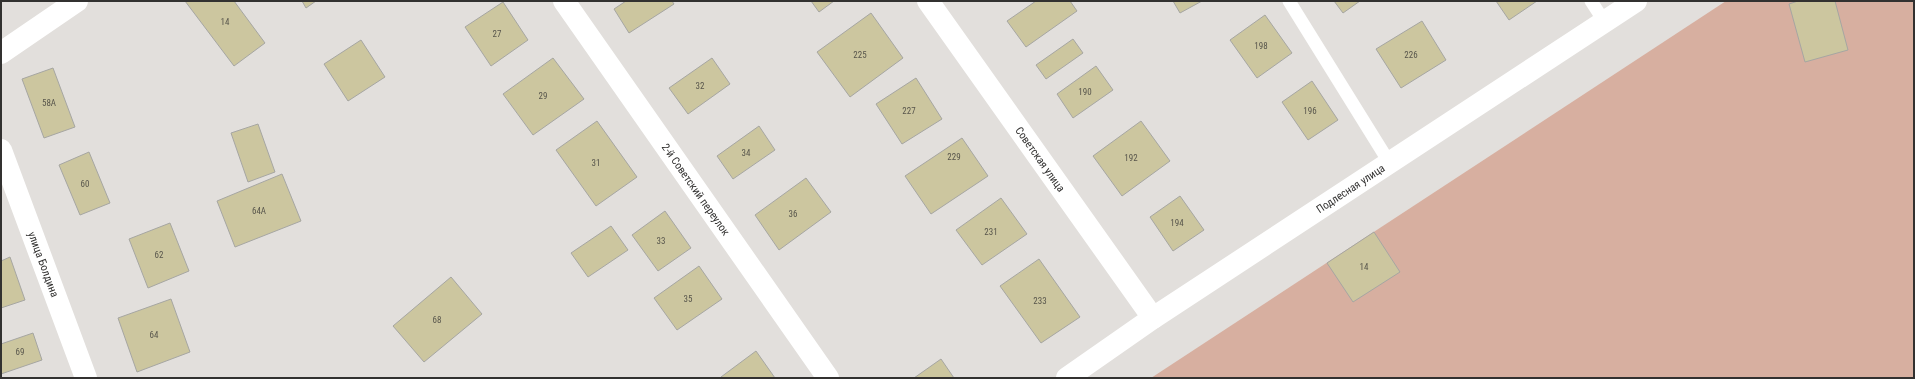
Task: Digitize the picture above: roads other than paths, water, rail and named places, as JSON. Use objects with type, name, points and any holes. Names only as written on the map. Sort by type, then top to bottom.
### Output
[{"type":"street","points":[[1,53],[77,1]]},
{"type":"street","name":"2-й Советский переулок","points":[[564,1],[828,378]]},
{"type":"street","name":"Советская улица","points":[[928,1],[1152,318]]},
{"type":"street","name":"Подлесная улица","points":[[1067,378],[1152,318],[1636,1]]},
{"type":"street","name":"улица Болдина","points":[[1,150],[86,378]]},
{"type":"lane","points":[[1289,1],[1389,162]]},
{"type":"lane","points":[[1591,1],[1604,21]]}]
